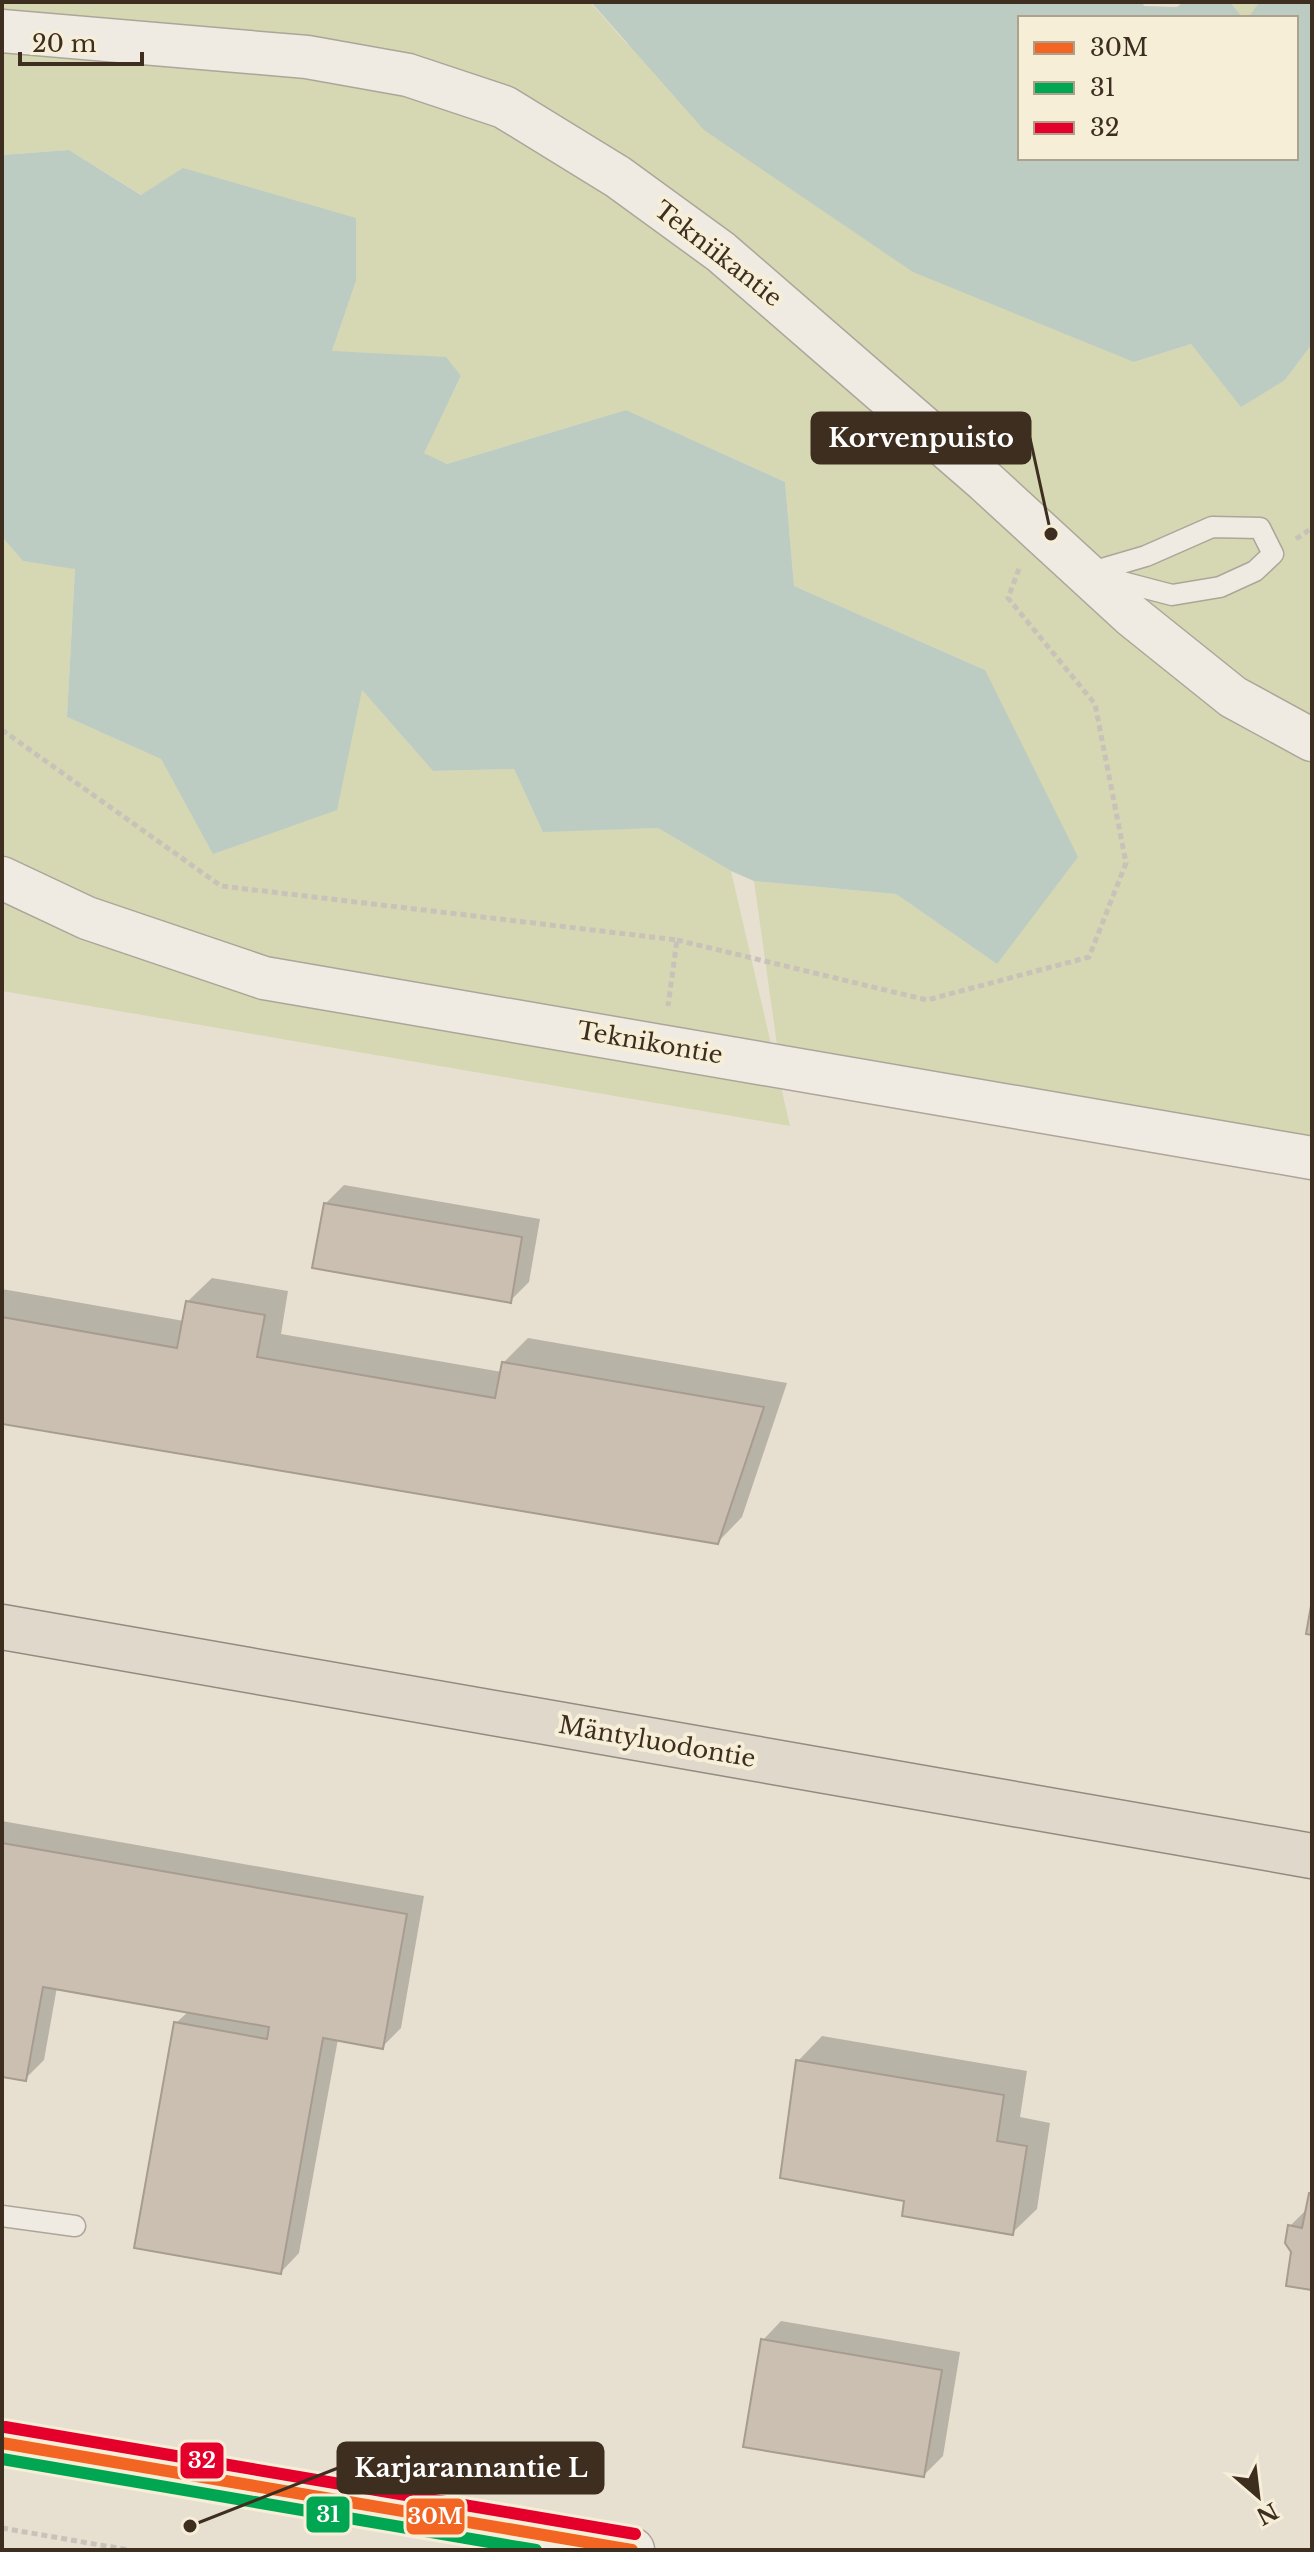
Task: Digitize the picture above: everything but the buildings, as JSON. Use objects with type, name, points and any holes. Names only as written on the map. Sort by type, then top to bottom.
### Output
[{"type":"highway","name":"Mäntyluodontie","points":[[2,1627],[1312,1856]]},
{"type":"street","name":"Tekniikantie","points":[[2,31],[307,57],[408,75],[504,107],[618,177],[721,252],[1035,526],[1132,616],[1233,697],[1312,740]]},
{"type":"street","name":"Teknikontie","points":[[2,878],[87,918],[264,978],[1312,1158]]},
{"type":"street","points":[[2,2443],[524,2541],[632,2550]]},
{"type":"lane","points":[[1212,527],[1260,528],[1273,554],[1255,571],[1220,587],[1172,595],[1088,573],[1146,556],[1212,527]]},
{"type":"lane","points":[[2,2216],[75,2226]]},
{"type":"path","points":[[2,730],[221,886],[677,940],[927,1000],[1089,957],[1126,863],[1095,704],[1008,598],[1035,526]]},
{"type":"path","points":[[663,1045],[677,940]]},
{"type":"path","points":[[2,2528],[129,2550]]},
{"type":"green space","points":[[2,2],[590,2],[626,43],[1134,362],[1191,344],[1241,406],[1285,380],[1312,344],[1312,1158],[780,1066],[754,881],[896,894],[997,964],[985,670],[794,586],[785,482],[626,410],[447,464],[423,453],[461,377],[332,351],[356,281],[142,195],[69,150],[2,155]]},
{"type":"green space","points":[[1230,2],[1259,2],[1249,16],[1241,16]]},
{"type":"green space","points":[[2,537],[23,561],[75,568],[67,717],[161,759],[213,853],[362,690],[433,771],[514,769],[543,831],[658,828],[731,871],[790,1126],[2,991]]},
{"type":"shaded area","points":[[591,2],[1142,2],[1144,6],[1177,7],[1183,2],[1230,2],[1241,16],[1018,16],[1018,160],[1298,160],[1298,16],[1249,16],[1259,2],[1312,2],[1312,344],[1285,380],[1241,407],[1191,344],[1134,362],[913,272],[704,130]]},
{"type":"shaded area","points":[[69,150],[141,195],[183,168],[356,218],[356,281],[332,351],[446,357],[461,376],[424,453],[447,464],[626,410],[785,482],[794,586],[985,670],[1078,857],[997,964],[896,894],[754,881],[658,828],[543,832],[514,769],[433,771],[362,690],[337,810],[213,854],[161,759],[67,717],[75,569],[23,561],[2,537],[2,155]]},
{"type":"transit line","name":"32","points":[[5,2427],[635,2534]]},
{"type":"transit line","name":"30M","points":[[2,2443],[632,2550]]},
{"type":"transit line","name":"31","points":[[2,2459],[536,2550]]},
{"type":"place","name":"Korvenpuisto","points":[[1051,534]]},
{"type":"place","name":"Karjarannantie L","points":[[190,2526]]}]
